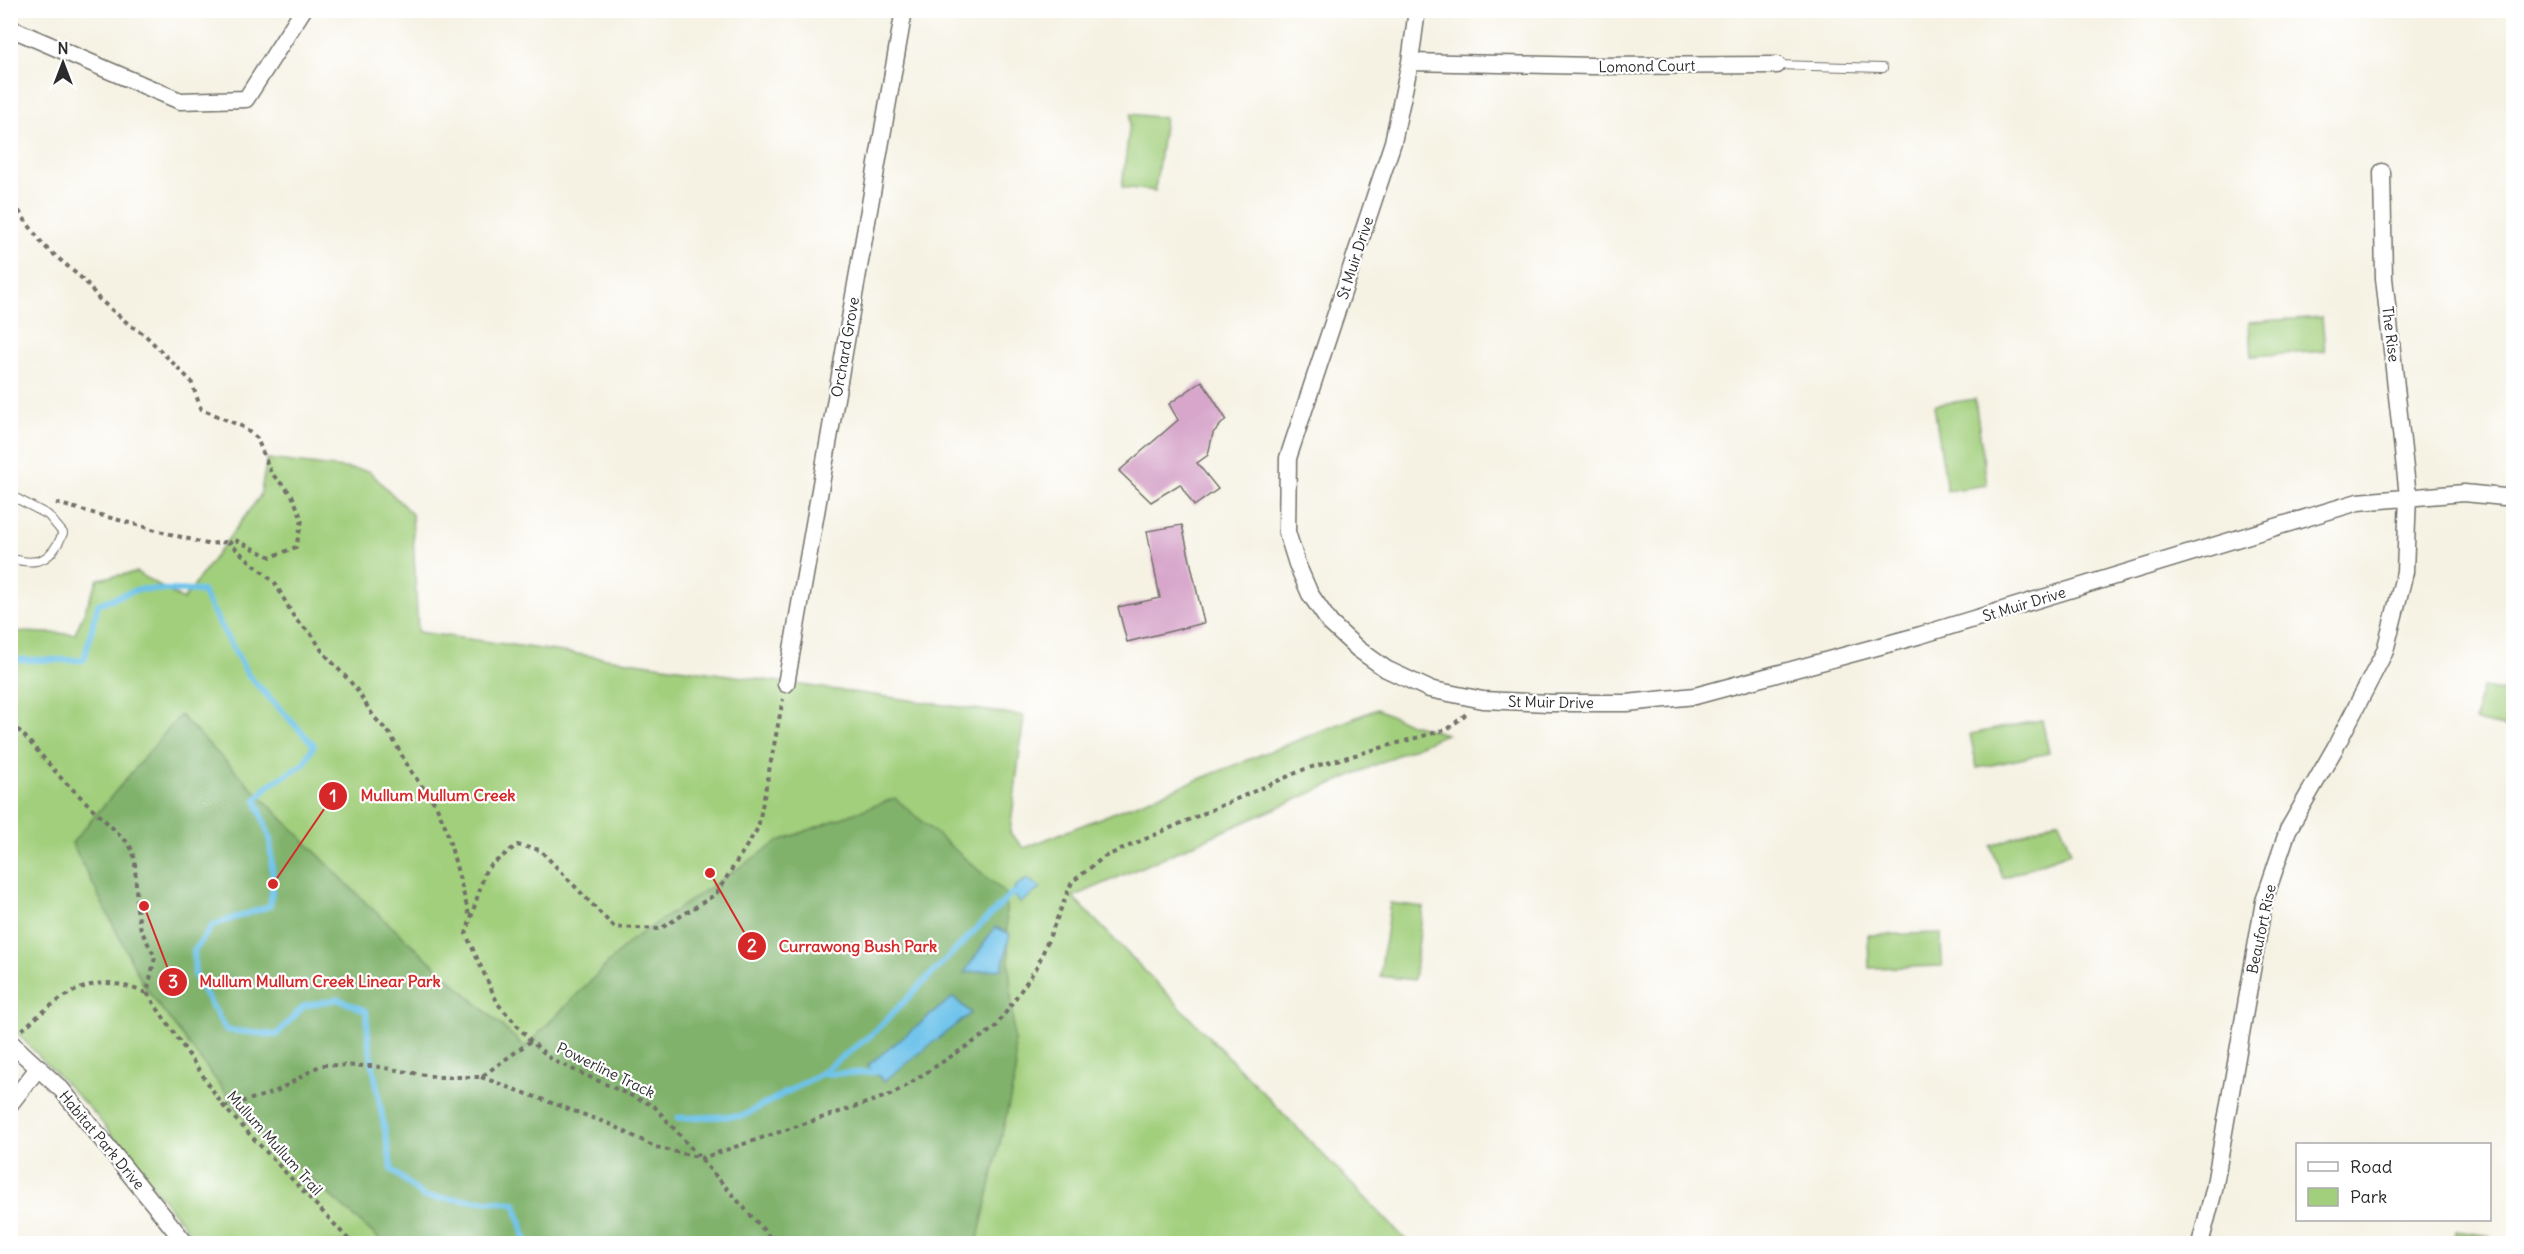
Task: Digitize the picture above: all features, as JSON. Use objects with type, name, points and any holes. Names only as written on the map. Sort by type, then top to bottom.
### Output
[{"type":"street","points":[[10,28],[180,101],[246,99],[303,10]]},
{"type":"street","name":"Orchard Grove","points":[[786,684],[904,10]]},
{"type":"street","name":"St Muir Drive","points":[[1417,10],[1410,62],[1393,142],[1288,458],[1287,532],[1310,594],[1330,623],[1358,649],[1386,669],[1429,689],[1483,700],[1627,703],[1695,696],[1922,635],[2358,502],[2464,493],[2514,498]]},
{"type":"street","name":"Lomond Court","points":[[1410,62],[1592,66],[1777,64]]},
{"type":"street","name":"The Rise","points":[[2382,172],[2384,278],[2399,395],[2408,496]]},
{"type":"street","name":"Beaufort Rise","points":[[2200,1244],[2214,1190],[2264,901],[2288,830],[2335,748],[2385,651],[2405,572],[2408,496]]},
{"type":"street","name":"Habitat Park Drive","points":[[14,1038],[82,1114],[186,1244]]},
{"type":"street","points":[[10,1104],[39,1068]]},
{"type":"lane","name":"Lomond Court","points":[[1777,64],[1883,68]]},
{"type":"lane","points":[[10,495],[48,514],[63,533],[56,550],[45,560],[22,562],[10,558]]},
{"type":"path","points":[[10,195],[44,246],[86,282],[99,299],[144,334],[191,381],[201,409],[241,426],[257,438],[271,473],[291,495],[302,520],[296,547],[271,557],[233,539],[229,543]]},
{"type":"path","points":[[48,514],[54,502],[207,544],[229,543],[275,583],[295,618],[355,687],[374,717],[390,734],[410,771],[436,805],[446,828],[471,919]]},
{"type":"path","name":"Powerline Track","points":[[776,1244],[654,1106],[552,1060],[531,1041],[498,1004],[466,934],[486,868],[517,845],[540,850],[614,927],[660,929],[716,894],[758,828],[786,684]]},
{"type":"path","points":[[224,1107],[275,1092],[321,1065],[373,1066],[436,1077],[481,1077],[612,1125],[655,1147],[702,1158],[893,1094],[995,1028],[1037,967],[1072,882],[1104,857],[1305,770],[1448,729],[1483,700]]},
{"type":"path","points":[[10,724],[22,733],[61,778],[126,841],[133,851],[137,909],[141,930],[155,957],[147,993],[116,984],[91,985],[73,993],[38,1016],[14,1038]]},
{"type":"path","name":"Mullum Mullum Trail","points":[[147,993],[224,1107],[352,1244]]},
{"type":"path","points":[[481,1077],[531,1041]]},
{"type":"green space","points":[[1131,114],[1165,118],[1155,191],[1122,187]]},
{"type":"green space","points":[[2322,317],[2325,351],[2251,356],[2249,322]]},
{"type":"green space","points":[[1975,399],[1987,485],[1947,491],[1934,405]]},
{"type":"green space","points":[[267,459],[369,471],[412,514],[418,632],[1024,716],[1010,833],[1024,848],[1377,709],[1408,723],[1446,734],[1073,897],[1409,1243],[198,1243],[95,1114],[11,1027],[10,629],[19,632],[75,634],[98,579],[137,572],[183,600],[260,496]]},
{"type":"green space","points":[[2482,687],[2513,694],[2513,729],[2475,721]]},
{"type":"green space","points":[[180,715],[366,903],[525,1047],[630,941],[779,841],[895,798],[1005,893],[1016,1073],[977,1243],[384,1243],[252,1127],[144,986],[72,843]]},
{"type":"green space","points":[[2042,720],[2049,753],[1977,768],[1970,734]]},
{"type":"green space","points":[[2059,820],[2071,852],[2003,878],[1991,846]]},
{"type":"green space","points":[[1390,903],[1423,907],[1414,980],[1380,976]]},
{"type":"green space","points":[[1941,933],[1942,966],[1869,968],[1868,935]]},
{"type":"green space","points":[[2456,1231],[2490,1236],[2489,1243],[2454,1243]]},
{"type":"water","points":[[1028,879],[1041,888],[1020,903],[1012,893],[1017,885]]},
{"type":"water","points":[[995,927],[1010,934],[1002,969],[964,973]]},
{"type":"water","points":[[953,997],[971,1013],[884,1081],[867,1066]]},
{"type":"building","points":[[1202,381],[1226,419],[1213,433],[1208,455],[1197,463],[1218,489],[1194,506],[1180,484],[1151,502],[1119,471],[1178,420],[1169,404]]},
{"type":"building","points":[[1182,525],[1204,623],[1127,642],[1118,607],[1160,598],[1147,531]]},
{"type":"waterway","points":[[10,660],[84,660],[98,604],[139,589],[202,591],[248,675],[314,745],[304,764],[268,786],[256,800],[270,838],[273,884],[270,906],[213,925],[194,951],[195,976],[226,1030],[276,1035],[304,1006],[338,999],[366,1011],[369,1044],[392,1170],[424,1197],[515,1203],[527,1244]]},
{"type":"waterway","points":[[678,1118],[743,1116],[820,1074],[871,1035],[1012,893]]},
{"type":"waterway","points":[[820,1074],[874,1072]]},
{"type":"place","name":"Currawong Bush Park","points":[[710,873]]},
{"type":"place","name":"Mullum Mullum Creek","points":[[273,884]]},
{"type":"place","name":"Mullum Mullum Creek Linear Park","points":[[144,906]]}]
